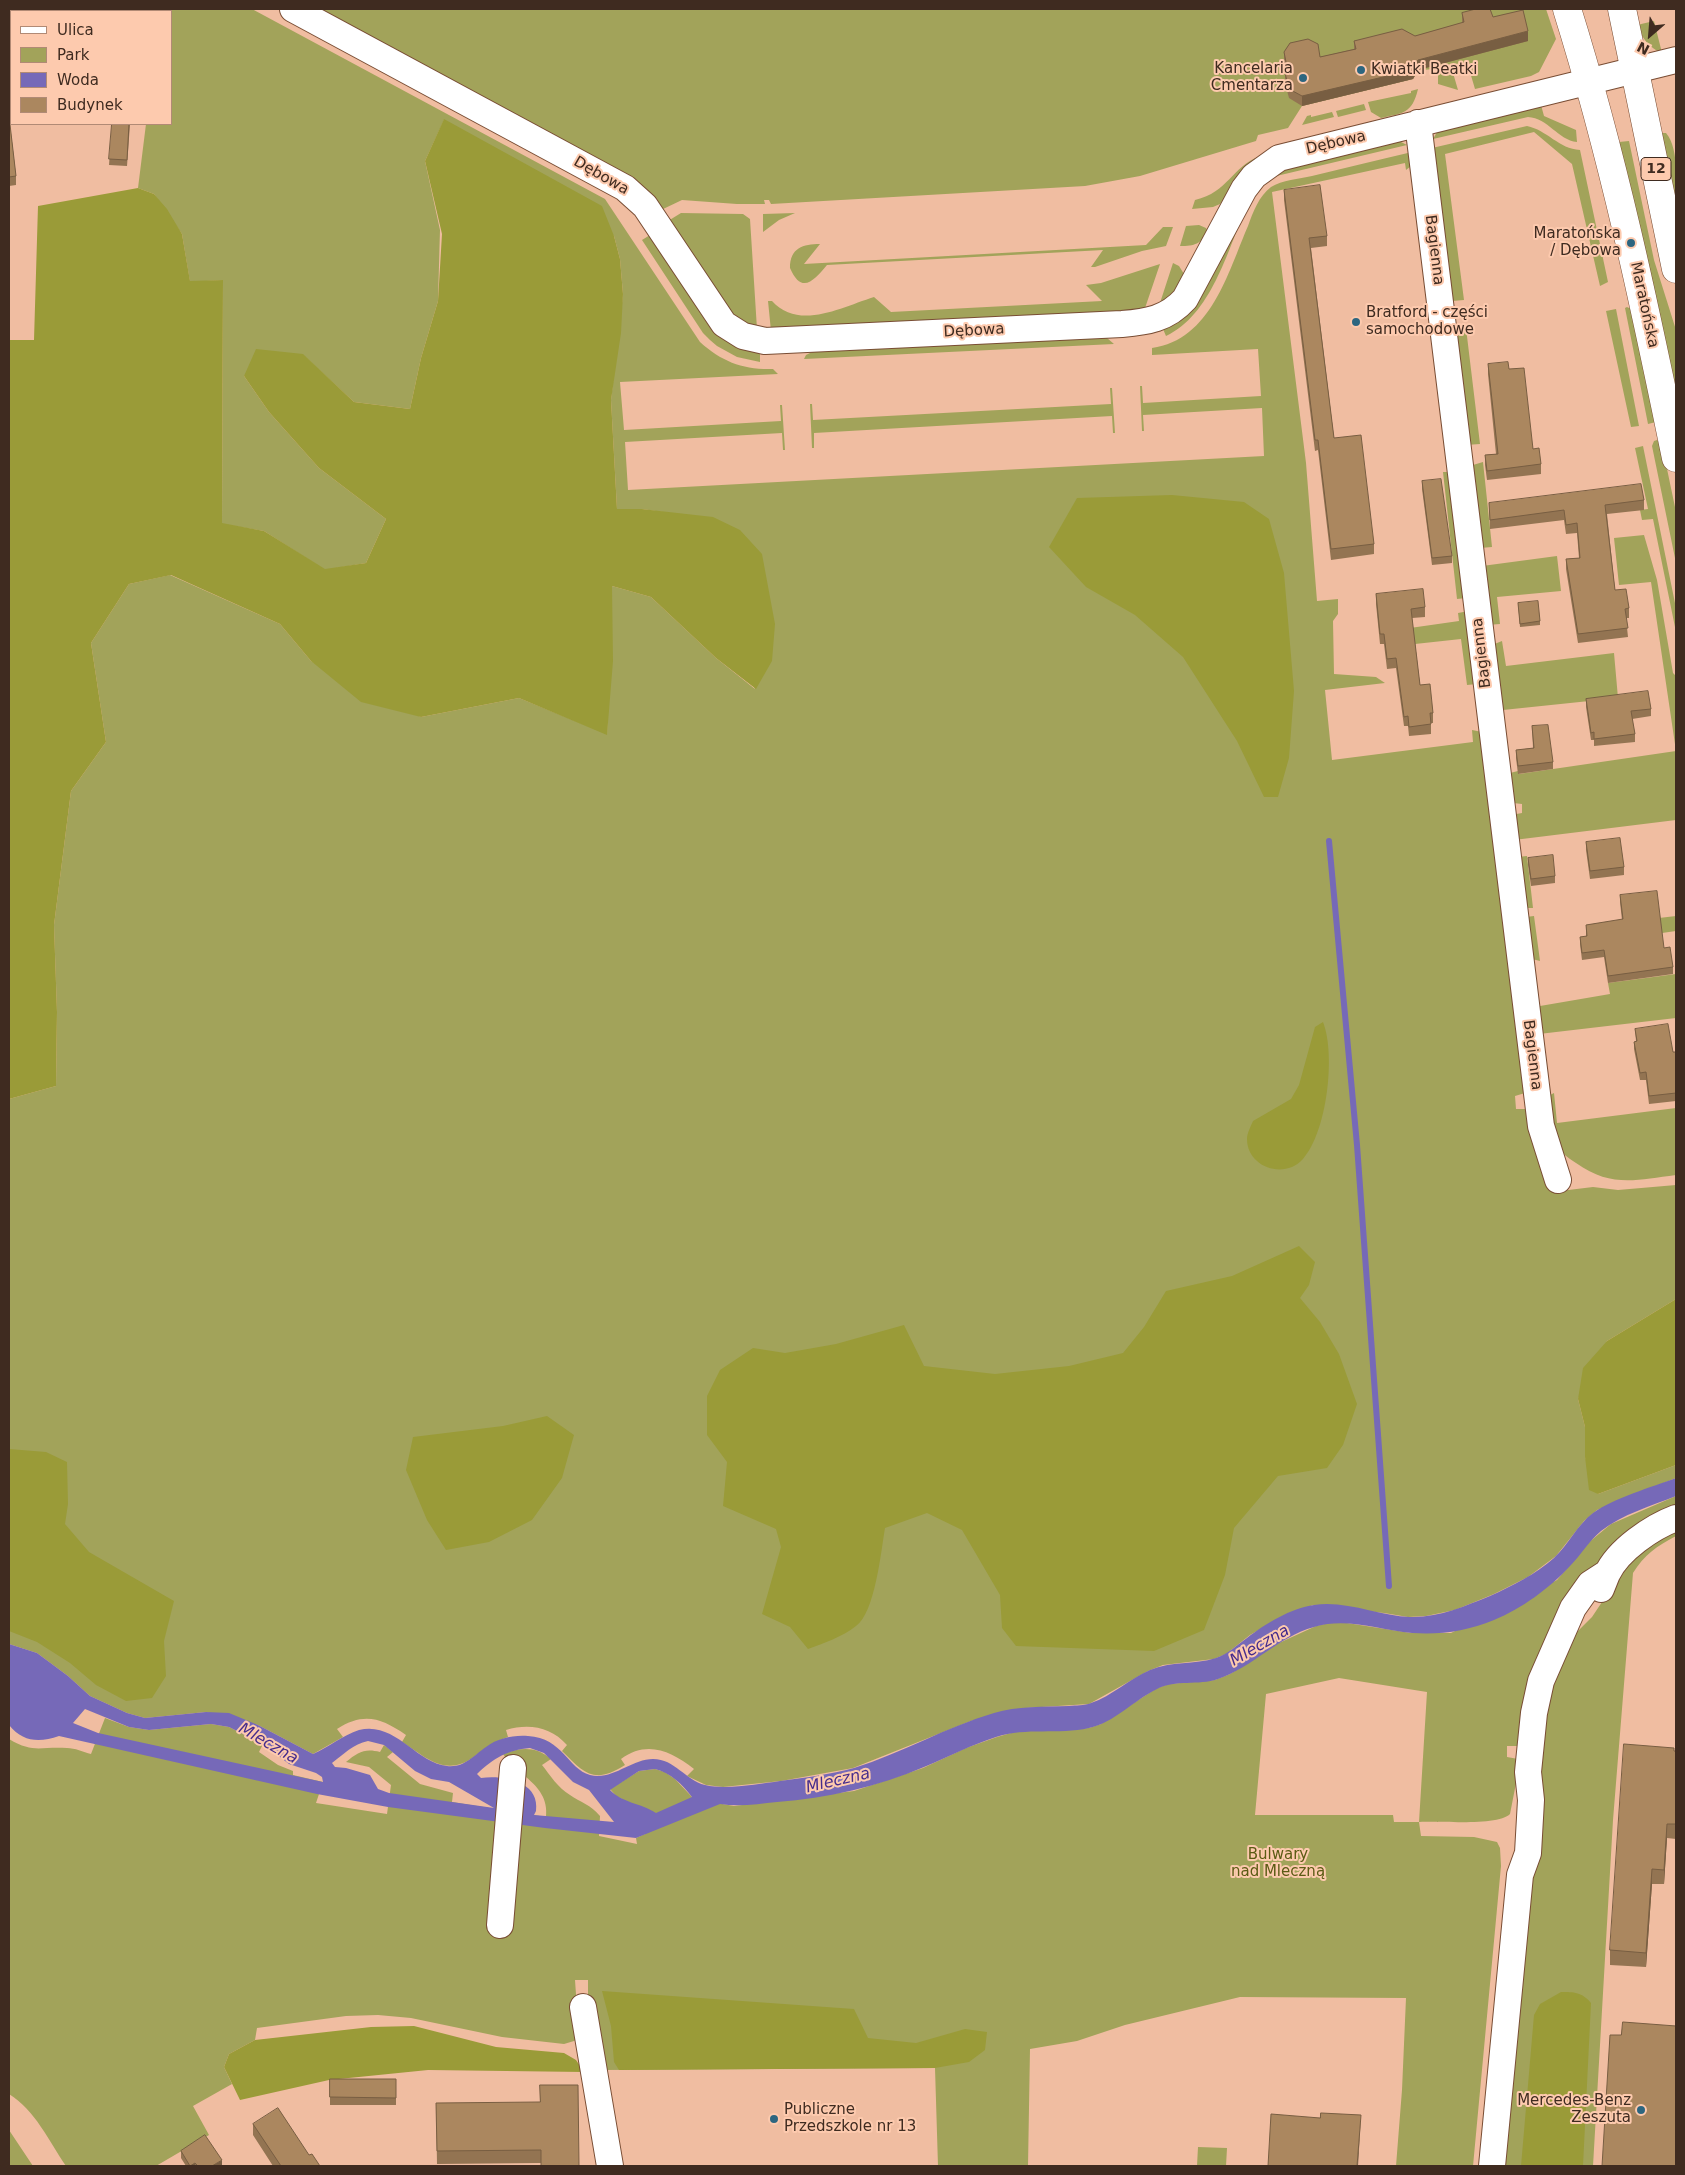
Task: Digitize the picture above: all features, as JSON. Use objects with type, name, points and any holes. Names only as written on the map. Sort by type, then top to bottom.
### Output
[{"type":"main road","name":"Maratońska","points":[[1567,9],[1606,140],[1631,244],[1676,458]]},
{"type":"main road","name":"12","points":[[1622,9],[1676,268]]},
{"type":"street","name":"Dębowa","points":[[294,9],[625,188],[645,206],[720,319],[731,330],[756,340],[1122,324],[1145,322],[1163,317],[1185,299],[1244,189],[1254,176],[1270,163],[1291,153],[1676,60]]},
{"type":"street","name":"Bagienna","points":[[1418,123],[1541,1126],[1558,1180]]},
{"type":"street","points":[[1492,2166],[1520,1875],[1528,1853],[1531,1800],[1528,1772],[1537,1696],[1542,1680],[1577,1602],[1590,1584],[1607,1573],[1628,1549],[1644,1535],[1676,1518]]},
{"type":"street","points":[[500,1922],[513,1768]]},
{"type":"street","points":[[583,2006],[610,2166]]},
{"type":"green space","points":[[252,9],[605,199],[700,342],[725,360],[752,368],[773,369],[778,374],[620,382],[624,430],[781,421],[780,405],[782,405],[785,450],[783,450],[782,433],[625,442],[628,490],[1264,456],[1262,408],[1143,415],[1144,431],[1142,431],[1140,386],[1142,386],[1143,403],[1261,396],[1258,349],[1152,355],[1152,348],[1172,342],[1189,332],[1203,318],[1215,301],[1224,283],[1257,205],[1271,187],[1285,181],[1412,152],[1411,166],[1406,170],[1405,163],[1272,192],[1306,463],[1317,601],[1338,599],[1338,614],[1333,621],[1334,674],[1376,677],[1385,683],[1325,690],[1332,760],[1473,742],[1472,730],[1482,732],[1525,1093],[1515,1096],[1516,1109],[1527,1109],[1552,1192],[1593,1187],[1618,1190],[1676,1185],[1676,1299],[1607,1341],[1578,1399],[1585,1427],[1585,1457],[1598,1494],[1676,1465],[1676,1478],[1597,1510],[1584,1521],[1556,1556],[1528,1577],[1455,1610],[1426,1616],[1408,1617],[1313,1605],[1278,1619],[1250,1635],[1226,1654],[1214,1659],[1163,1665],[1148,1671],[1089,1704],[1026,1708],[971,1721],[853,1768],[781,1781],[723,1787],[706,1785],[687,1776],[694,1769],[668,1753],[649,1749],[631,1753],[621,1759],[625,1765],[614,1771],[597,1775],[590,1774],[562,1751],[567,1745],[561,1739],[547,1730],[531,1727],[506,1730],[508,1737],[465,1762],[446,1765],[428,1759],[402,1742],[406,1735],[388,1724],[372,1719],[364,1719],[356,1720],[337,1729],[343,1737],[313,1754],[258,1725],[206,1712],[145,1718],[127,1713],[90,1696],[68,1676],[37,1653],[9,1644],[9,1099],[56,1086],[57,1012],[54,925],[71,791],[106,742],[91,643],[129,584],[170,575],[280,624],[311,661],[421,717],[519,698],[607,734],[612,586],[651,597],[716,658],[755,689],[677,514],[642,509],[617,509],[611,400],[623,294],[620,259],[614,236],[444,120],[425,161],[440,230],[438,301],[421,358],[410,409],[354,402],[302,354],[244,376],[269,412],[319,468],[386,519],[366,563],[325,570],[264,531],[222,524],[223,280],[190,282],[182,234],[154,194],[138,188],[146,125],[172,125],[172,10],[160,10]]},
{"type":"green space","points":[[318,9],[1546,9],[1556,39],[1539,72],[1531,76],[1475,89],[1467,62],[1451,66],[1458,90],[1438,84],[1438,69],[1419,70],[1413,79],[1302,106],[1288,128],[1258,135],[1256,141],[1140,176],[1085,186],[771,204],[769,200],[764,200],[765,204],[737,204],[682,200],[661,210]]},
{"type":"green space","points":[[1654,21],[1662,53],[1646,42],[1637,25]]},
{"type":"green space","points":[[1418,89],[1413,103],[1401,113],[1381,118],[1371,112],[1368,102],[1411,93],[1411,91]]},
{"type":"green space","points":[[1364,104],[1366,110],[1338,117],[1336,111]]},
{"type":"green space","points":[[1541,105],[1544,116],[1576,130],[1577,142],[1564,137],[1541,121],[1528,117],[1433,139],[1437,132]]},
{"type":"green space","points":[[1332,112],[1334,117],[1302,125],[1307,116],[1311,115],[1311,117]]},
{"type":"green space","points":[[1527,126],[1541,131],[1559,143],[1580,150],[1608,282],[1600,286],[1572,164],[1534,132],[1445,154],[1464,300],[1452,301],[1432,148]]},
{"type":"green space","points":[[1660,133],[1666,133],[1675,159],[1676,213]]},
{"type":"green space","points":[[1399,141],[1407,145],[1268,178],[1280,170]]},
{"type":"green space","points":[[1629,141],[1654,260],[1676,330],[1676,397],[1619,142]]},
{"type":"green space","points":[[1260,156],[1220,204],[1213,207],[1192,209],[1195,200],[1215,191],[1242,166]]},
{"type":"green space","points":[[1246,208],[1216,281],[1206,298],[1182,326],[1166,336],[1163,329]]},
{"type":"green space","points":[[681,213],[743,214],[750,219],[757,329],[734,318],[668,221]]},
{"type":"green space","points":[[795,213],[779,220],[763,232],[763,214]]},
{"type":"green space","points":[[1199,225],[1208,231],[1203,239],[1194,245],[1180,246],[1186,226]]},
{"type":"green space","points":[[1163,227],[1173,227],[1166,246],[1142,251],[1095,267],[1091,267],[1103,250],[827,265],[813,279],[804,283],[799,281],[790,268],[792,256],[799,248],[814,244],[820,244],[804,264],[1146,245]]},
{"type":"green space","points":[[650,235],[705,320],[719,335],[760,352],[760,362],[737,357],[717,346],[703,333],[642,240]]},
{"type":"green space","points":[[1173,263],[1179,266],[1184,274],[1177,291],[1159,306]]},
{"type":"green space","points":[[1160,264],[1144,311],[771,331],[768,301],[772,301],[783,310],[808,316],[835,311],[874,297],[891,312],[1102,301],[1086,285],[1101,283]]},
{"type":"green space","points":[[1625,308],[1633,310],[1656,422],[1648,424]]},
{"type":"green space","points":[[1616,309],[1639,426],[1631,427],[1606,311]]},
{"type":"green space","points":[[1466,328],[1480,444],[1466,445],[1455,330]]},
{"type":"green space","points":[[1107,338],[1114,344],[804,359],[806,355],[814,351]]},
{"type":"green space","points":[[1110,388],[1112,388],[1115,433],[1113,433],[1112,416],[814,433],[814,448],[812,448],[810,404],[812,404],[813,420],[1111,404]]},
{"type":"green space","points":[[1657,440],[1662,445],[1676,512],[1676,563],[1652,446],[1654,441]]},
{"type":"green space","points":[[1643,446],[1676,608],[1676,632],[1653,519],[1642,520],[1640,510],[1648,509],[1635,448]]},
{"type":"green space","points":[[1483,462],[1492,547],[1480,548],[1473,465]]},
{"type":"green space","points":[[1443,472],[1452,472],[1466,598],[1457,599]]},
{"type":"green space","points":[[1644,535],[1657,580],[1673,673],[1676,676],[1676,751],[1651,582],[1619,585],[1614,538]]},
{"type":"green space","points":[[1557,556],[1561,591],[1497,597],[1500,624],[1487,625],[1482,566]]},
{"type":"green space","points":[[1469,611],[1477,684],[1467,685],[1461,639],[1415,644],[1410,628],[1459,621],[1458,613]]},
{"type":"green space","points":[[1502,641],[1506,666],[1614,653],[1618,698],[1503,710],[1492,645]]},
{"type":"green space","points":[[1676,751],[1676,820],[1514,840],[1511,815],[1522,813],[1522,804],[1513,803],[1510,773],[1518,771],[1519,774]]},
{"type":"green space","points":[[1527,856],[1533,908],[1525,908],[1517,857]]},
{"type":"green space","points":[[1534,916],[1540,961],[1532,959],[1526,917]]},
{"type":"green space","points":[[1676,916],[1676,931],[1662,933],[1659,918]]},
{"type":"green space","points":[[1676,974],[1676,1018],[1539,1034],[1537,1009],[1540,1006],[1610,994],[1608,983]]},
{"type":"green space","points":[[1554,1093],[1557,1123],[1676,1108],[1676,1175],[1636,1180],[1612,1179],[1589,1171],[1573,1161],[1563,1154],[1552,1136],[1550,1095]]},
{"type":"green space","name":"Bulwary nad Mleczną","points":[[1676,1496],[1676,1509],[1609,1559],[1519,1746],[1507,1746],[1507,1757],[1518,1759],[1518,1773],[1510,1814],[1504,1818],[1481,1822],[1419,1822],[1421,1836],[1474,1837],[1497,1842],[1500,1848],[1501,1866],[1473,2166],[1396,2166],[1406,1998],[1240,1997],[1125,2025],[1077,2041],[1030,2049],[1028,2166],[938,2166],[935,2068],[603,2070],[588,2012],[588,1980],[575,1980],[579,2038],[564,2044],[502,2037],[411,2018],[378,2015],[346,2016],[257,2028],[255,2040],[229,2054],[224,2067],[232,2084],[193,2106],[209,2135],[156,2166],[66,2166],[34,2117],[9,2094],[9,1739],[31,1748],[70,1748],[91,1754],[105,1718],[129,1727],[149,1730],[211,1724],[229,1727],[263,1744],[259,1752],[278,1765],[293,1771],[293,1775],[323,1782],[316,1803],[387,1814],[391,1785],[369,1767],[346,1762],[362,1752],[370,1750],[380,1752],[384,1745],[393,1752],[387,1757],[420,1784],[453,1793],[452,1802],[546,1817],[544,1799],[535,1785],[526,1777],[523,1783],[502,1770],[501,1763],[506,1758],[503,1754],[522,1749],[534,1750],[551,1759],[542,1765],[558,1785],[600,1816],[599,1836],[637,1844],[636,1838],[645,1834],[622,1799],[617,1797],[610,1789],[639,1771],[655,1769],[665,1772],[675,1779],[692,1797],[734,1806],[854,1791],[923,1768],[966,1748],[1018,1731],[1089,1728],[1101,1724],[1157,1688],[1169,1684],[1215,1680],[1230,1674],[1279,1643],[1316,1626],[1329,1623],[1347,1623],[1411,1633],[1451,1633],[1557,1580],[1588,1543],[1611,1524]],"holes":[[[1339,1678],[1427,1692],[1419,1822],[1394,1822],[1393,1815],[1255,1815],[1266,1694]]]},
{"type":"green space","points":[[1676,1528],[1676,1536],[1652,1552],[1633,1573],[1613,1820],[1593,2166],[1502,2166],[1537,1767],[1549,1682],[1576,1633],[1592,1617],[1630,1560]]},
{"type":"green space","points":[[9,2130],[33,2166],[9,2166]]},
{"type":"green space","points":[[1198,2147],[1227,2148],[1226,2166],[1197,2166]]},
{"type":"shaded area","points":[[444,119],[602,206],[614,236],[620,259],[623,294],[621,333],[611,400],[617,509],[642,509],[713,517],[740,530],[762,554],[775,624],[772,661],[756,689],[716,658],[651,597],[612,586],[613,661],[607,735],[519,698],[421,717],[361,702],[311,661],[280,624],[171,575],[129,584],[91,643],[106,742],[71,791],[54,925],[57,1012],[56,1086],[9,1099],[9,340],[34,340],[38,206],[138,188],[154,194],[167,209],[182,234],[190,281],[223,280],[222,523],[264,531],[325,569],[366,563],[386,519],[319,468],[269,412],[244,376],[256,349],[303,354],[354,402],[410,409],[421,358],[438,301],[442,234],[425,161]]},
{"type":"shaded area","points":[[1172,495],[1244,502],[1269,519],[1284,573],[1294,691],[1289,758],[1278,797],[1264,797],[1237,741],[1183,657],[1135,615],[1086,587],[1049,547],[1077,498]]},
{"type":"shaded area","points":[[1323,1022],[1327,1036],[1329,1073],[1327,1093],[1318,1131],[1303,1159],[1295,1165],[1286,1169],[1268,1167],[1253,1157],[1247,1139],[1249,1130],[1253,1121],[1291,1099],[1299,1085],[1315,1027]]},
{"type":"shaded area","points":[[1299,1246],[1315,1262],[1309,1285],[1300,1298],[1320,1322],[1339,1354],[1357,1404],[1343,1445],[1327,1468],[1278,1476],[1234,1528],[1225,1575],[1204,1630],[1154,1651],[1016,1646],[1002,1628],[1000,1595],[962,1530],[927,1513],[885,1528],[876,1581],[868,1608],[863,1619],[851,1630],[808,1649],[790,1627],[762,1614],[781,1547],[776,1529],[723,1506],[727,1462],[707,1435],[707,1396],[720,1370],[753,1348],[785,1353],[836,1344],[904,1325],[924,1366],[995,1374],[1069,1366],[1123,1353],[1144,1327],[1166,1291],[1232,1276]]},
{"type":"shaded area","points":[[1676,1299],[1676,1465],[1598,1494],[1589,1490],[1585,1457],[1585,1427],[1578,1399],[1583,1368],[1607,1341]]},
{"type":"shaded area","points":[[547,1416],[574,1435],[562,1478],[532,1520],[489,1542],[446,1550],[427,1520],[406,1470],[413,1437],[503,1426]]},
{"type":"shaded area","points":[[9,1449],[46,1452],[67,1462],[68,1504],[65,1524],[89,1552],[174,1601],[164,1641],[166,1676],[152,1698],[126,1701],[96,1685],[70,1663],[37,1642],[9,1631]]},
{"type":"shaded area","points":[[602,1991],[854,2009],[868,2038],[916,2043],[965,2029],[987,2032],[985,2050],[969,2062],[935,2068],[619,2070],[614,2062],[611,2026]]},
{"type":"shaded area","points":[[1561,1992],[1578,1993],[1591,2003],[1583,2166],[1521,2166],[1534,2015],[1540,2004]]},
{"type":"shaded area","points":[[414,2026],[496,2047],[564,2053],[576,2060],[584,2072],[428,2070],[329,2080],[240,2100],[224,2067],[229,2054],[255,2040],[371,2027]]},
{"type":"water","name":"Mleczna","points":[[1676,1478],[1676,1496],[1637,1511],[1601,1531],[1570,1566],[1544,1590],[1525,1604],[1484,1624],[1454,1631],[1433,1633],[1412,1633],[1339,1623],[1314,1627],[1289,1638],[1231,1674],[1210,1681],[1164,1686],[1148,1694],[1107,1721],[1089,1728],[1008,1734],[969,1747],[907,1774],[870,1786],[796,1800],[756,1804],[720,1804],[636,1838],[388,1807],[317,1794],[59,1736],[45,1740],[32,1740],[20,1735],[9,1725],[9,1644],[37,1653],[68,1676],[90,1696],[127,1713],[145,1718],[206,1712],[229,1713],[258,1725],[313,1754],[353,1732],[372,1729],[394,1736],[436,1763],[453,1766],[468,1761],[486,1747],[501,1739],[528,1736],[549,1742],[582,1772],[590,1775],[598,1776],[614,1773],[637,1762],[653,1759],[668,1762],[692,1779],[705,1785],[723,1787],[742,1786],[798,1779],[854,1768],[959,1725],[1003,1711],[1021,1708],[1088,1704],[1099,1700],[1135,1678],[1158,1667],[1199,1662],[1220,1656],[1270,1622],[1296,1609],[1326,1604],[1350,1606],[1398,1616],[1420,1617],[1431,1616],[1461,1607],[1507,1588],[1540,1569],[1559,1553],[1593,1513],[1622,1498]],"holes":[[[85,1709],[129,1727],[149,1730],[211,1724],[229,1727],[263,1744],[289,1764],[316,1773],[322,1777],[323,1782],[98,1733],[73,1723]],[[368,1741],[384,1745],[415,1771],[431,1779],[449,1782],[494,1808],[389,1793],[378,1789],[370,1775],[335,1767],[332,1763],[358,1744]],[[530,1748],[544,1753],[573,1782],[589,1790],[614,1822],[534,1815],[536,1801],[526,1787],[509,1779],[481,1778],[477,1774],[489,1763],[514,1751]],[[655,1769],[666,1773],[680,1783],[692,1797],[656,1813],[620,1798],[610,1790],[639,1771]]]},
{"type":"building","points":[[10,9],[26,9],[26,10]]},
{"type":"building","points":[[119,9],[138,9],[138,10]]},
{"type":"building","points":[[1476,9],[1490,9],[1493,17],[1523,10],[1528,31],[1418,60],[1413,70],[1302,96],[1289,89],[1285,73],[1288,72],[1284,52],[1290,43],[1308,39],[1318,44],[1320,57],[1356,49],[1354,41],[1402,29],[1415,36],[1464,22],[1462,13]]},
{"type":"building","points":[[10,58],[10,88],[9,88]]},
{"type":"building","points":[[9,116],[16,176],[9,177]]},
{"type":"building","points":[[112,125],[129,125],[127,160],[109,159]]},
{"type":"building","points":[[1320,185],[1327,236],[1309,238],[1334,438],[1361,435],[1374,544],[1331,549],[1318,440],[1315,440],[1284,190]]},
{"type":"building","points":[[1508,362],[1509,369],[1524,368],[1533,449],[1539,448],[1541,464],[1487,471],[1485,455],[1498,454],[1488,364]]},
{"type":"building","points":[[1441,479],[1452,556],[1432,558],[1422,481]]},
{"type":"building","points":[[1641,484],[1644,500],[1605,505],[1615,590],[1626,589],[1629,608],[1625,609],[1628,628],[1578,634],[1566,559],[1580,558],[1577,523],[1566,525],[1564,510],[1490,520],[1489,503]]},
{"type":"building","points":[[1423,589],[1425,607],[1411,609],[1420,685],[1430,684],[1433,713],[1430,713],[1431,724],[1409,727],[1408,716],[1404,717],[1396,658],[1387,659],[1384,634],[1380,634],[1376,594]]},
{"type":"building","points":[[1538,601],[1540,621],[1520,624],[1518,603]]},
{"type":"building","points":[[1648,691],[1651,709],[1631,711],[1635,734],[1594,739],[1594,732],[1591,733],[1586,699]]},
{"type":"building","points":[[1548,725],[1553,762],[1518,766],[1516,750],[1534,748],[1532,726]]},
{"type":"building","points":[[1620,838],[1624,867],[1590,871],[1586,842]]},
{"type":"building","points":[[1553,855],[1555,876],[1531,879],[1528,858]]},
{"type":"building","points":[[1657,891],[1664,948],[1670,947],[1673,967],[1608,976],[1604,950],[1582,953],[1580,937],[1587,936],[1586,925],[1623,919],[1620,895]]},
{"type":"building","points":[[1668,1024],[1673,1052],[1676,1052],[1676,1093],[1649,1096],[1646,1072],[1640,1073],[1634,1042],[1637,1041],[1635,1029]]},
{"type":"building","points":[[1624,1744],[1674,1748],[1674,1751],[1676,1751],[1676,1824],[1667,1824],[1664,1870],[1652,1869],[1646,1953],[1610,1950]]},
{"type":"building","name":"Mercedes-Benz Zeszuta","points":[[1623,2022],[1676,2026],[1676,2166],[1602,2166],[1610,2035],[1621,2035]]},
{"type":"building","points":[[330,2079],[396,2079],[396,2098],[330,2097]]},
{"type":"building","points":[[540,2085],[578,2085],[579,2166],[541,2166],[541,2150],[437,2151],[436,2103],[540,2102]]},
{"type":"building","points":[[278,2108],[309,2155],[312,2154],[320,2166],[281,2166],[253,2124]]},
{"type":"building","points":[[1321,2113],[1361,2115],[1357,2166],[1268,2166],[1271,2114],[1320,2118]]},
{"type":"building","points":[[205,2135],[222,2160],[212,2166],[198,2166],[195,2163],[190,2166],[181,2151]]},
{"type":"waterway","points":[[1329,841],[1357,1145],[1389,1586]]},
{"type":"place","name":"Kwiatki Beatki","points":[[1361,70]]},
{"type":"place","name":"Kancelaria Cmentarza","points":[[1303,78]]},
{"type":"place","name":"Maratońska / Dębowa","points":[[1631,243]]},
{"type":"place","name":"Bratford - części samochodowe","points":[[1356,322]]},
{"type":"place","name":"Mercedes-Benz Zeszuta","points":[[1641,2110]]},
{"type":"place","name":"Publiczne Przedszkole nr 13","points":[[774,2119]]}]
